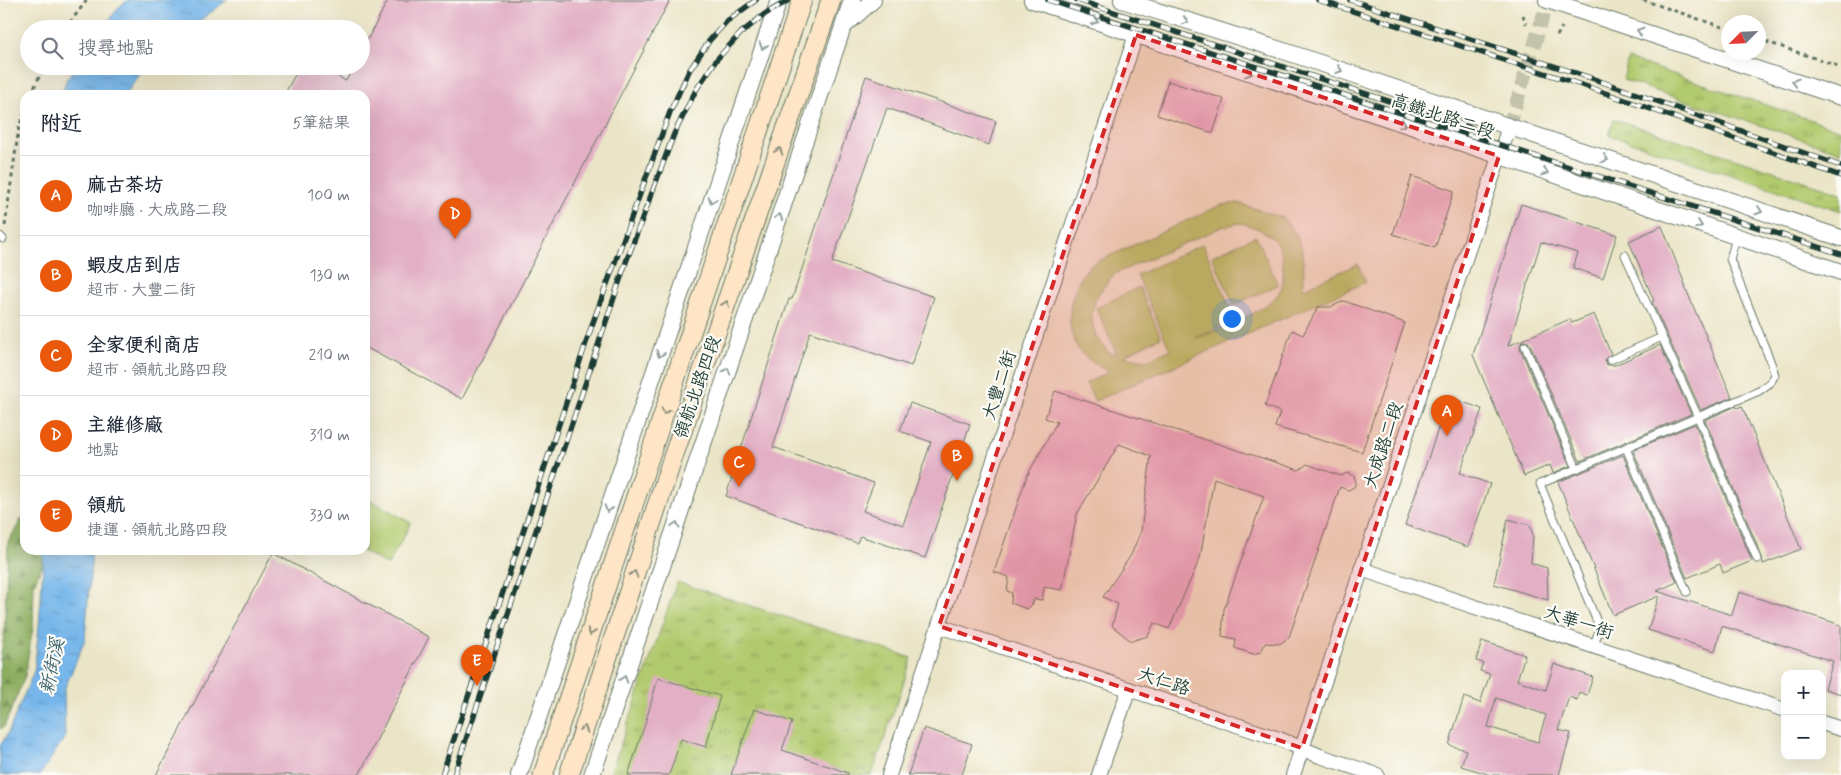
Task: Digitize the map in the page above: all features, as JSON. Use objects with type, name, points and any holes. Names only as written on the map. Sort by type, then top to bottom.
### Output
[{"type":"main road","name":"領航北路四段","points":[[543,775],[729,213],[802,0]]},
{"type":"main road","name":"領航北路四段","points":[[569,775],[674,454],[831,0]]},
{"type":"street","points":[[519,775],[779,0]]},
{"type":"street","name":"領航北路四段","points":[[592,775],[852,0]]},
{"type":"street","points":[[842,28],[873,0]]},
{"type":"street","name":"高鐵北路二段","points":[[1032,0],[1841,272]]},
{"type":"street","name":"高鐵北路二段","points":[[1122,0],[1293,54],[1841,238]]},
{"type":"street","points":[[1548,0],[1841,97]]},
{"type":"street","name":"大豐二街","points":[[889,775],[1136,35]]},
{"type":"street","name":"大成路二段","points":[[1293,775],[1509,127]]},
{"type":"street","name":"大華一街","points":[[1361,569],[1781,709]]},
{"type":"street","name":"大仁路","points":[[939,626],[1280,739],[1377,775]]},
{"type":"street","points":[[1099,775],[1129,689]]},
{"type":"street","points":[[1826,724],[1841,729]]},
{"type":"lane","points":[[1593,646],[1600,629],[1540,484],[1760,391],[1770,384],[1774,375],[1771,363],[1730,259],[1736,238]]},
{"type":"lane","points":[[1625,255],[1698,417],[1756,559]]},
{"type":"lane","points":[[1610,360],[1662,337]]},
{"type":"lane","points":[[1526,346],[1577,469]]},
{"type":"lane","points":[[1626,448],[1687,592]]},
{"type":"path","points":[[72,20],[87,0]]},
{"type":"path","points":[[1643,0],[1721,27]]},
{"type":"path","points":[[1524,15],[1526,24]]},
{"type":"path","points":[[1557,36],[1562,28]]},
{"type":"path","points":[[1766,42],[1841,67]]},
{"type":"path","points":[[33,90],[40,75]]},
{"type":"path","points":[[1,237],[20,124]]},
{"type":"highlighted area","points":[[1136,35],[1499,156],[1302,748],[939,626]]},
{"type":"green space","points":[[1628,59],[1841,130],[1841,152],[1623,80]]},
{"type":"green space","points":[[1614,119],[1841,193],[1841,211],[1609,135]]},
{"type":"green space","points":[[1238,203],[1283,218],[1296,234],[1302,249],[1304,271],[1302,289],[1358,264],[1366,282],[1095,401],[1086,383],[1109,372],[1082,353],[1073,338],[1070,321],[1071,304],[1081,277],[1090,265],[1221,205]],"holes":[[[1240,223],[1267,234],[1273,239],[1280,250],[1283,284],[1274,299],[1254,313],[1196,338],[1235,319],[1203,244],[1137,275],[1170,350],[1146,360],[1123,356],[1161,337],[1139,287],[1096,308],[1117,354],[1109,353],[1096,337],[1091,317],[1096,297],[1114,274],[1222,227]]]},
{"type":"green space","points":[[1256,236],[1278,285],[1234,305],[1212,256]]},
{"type":"green space","points":[[370,500],[411,523],[388,565],[369,555]]},
{"type":"green space","points":[[20,521],[20,555],[46,555],[34,585],[33,627],[25,676],[4,727],[0,729],[0,659],[4,636],[8,542]]},
{"type":"green space","points":[[677,582],[912,658],[872,775],[610,775]]},
{"type":"water","points":[[128,0],[227,0],[201,20],[109,20],[118,8]]},
{"type":"water","points":[[70,75],[139,75],[129,90],[63,90]]},
{"type":"water","name":"新街溪","points":[[44,555],[92,555],[85,640],[64,690],[65,737],[40,775],[0,775],[0,746],[8,733],[34,671]]},
{"type":"building","points":[[388,0],[670,0],[462,399],[370,350],[370,90],[287,90],[295,75],[335,75],[346,81],[349,75],[370,75],[370,35]]},
{"type":"building","points":[[866,76],[996,121],[989,145],[887,108],[832,262],[934,297],[920,341],[911,366],[810,332],[773,447],[874,483],[863,511],[903,525],[931,442],[900,431],[910,403],[970,424],[925,558],[860,536],[857,543],[726,496],[789,299],[792,299]]},
{"type":"building","points":[[1168,81],[1224,99],[1213,133],[1157,115]]},
{"type":"building","points":[[1412,176],[1454,191],[1435,248],[1393,234]]},
{"type":"building","points":[[1521,204],[1617,235],[1603,278],[1573,268],[1578,253],[1541,242],[1508,346],[1570,319],[1572,323],[1594,314],[1611,354],[1605,359],[1607,365],[1615,365],[1660,345],[1691,414],[1580,461],[1530,344],[1523,341],[1520,348],[1570,466],[1553,473],[1550,465],[1524,476],[1473,355]]},
{"type":"building","points":[[1662,226],[1685,287],[1732,397],[1701,410],[1652,302],[1654,301],[1629,241]]},
{"type":"building","points":[[1344,301],[1405,323],[1362,452],[1275,427],[1280,412],[1265,406],[1292,330],[1303,335],[1318,307],[1331,307]]},
{"type":"building","points":[[1055,391],[1299,470],[1307,464],[1341,476],[1347,473],[1354,476],[1356,482],[1354,487],[1348,490],[1340,487],[1289,637],[1280,644],[1265,643],[1261,652],[1253,654],[1235,648],[1236,639],[1222,636],[1224,609],[1264,496],[1214,478],[1200,558],[1169,629],[1154,623],[1148,636],[1131,641],[1112,626],[1118,604],[1103,597],[1131,555],[1141,531],[1151,456],[1119,444],[1077,514],[1062,590],[1044,587],[1042,600],[1034,599],[1032,605],[1027,609],[1011,603],[1012,593],[1007,591],[1009,577],[994,572],[1027,476],[1057,422],[1045,418]]},
{"type":"building","points":[[1449,397],[1482,409],[1460,473],[1490,484],[1468,547],[1405,525]]},
{"type":"building","points":[[1736,406],[1737,408],[1742,406],[1801,549],[1763,564],[1762,557],[1705,420]]},
{"type":"building","points":[[1695,424],[1752,561],[1723,573],[1720,564],[1687,578],[1633,450]]},
{"type":"building","points":[[1623,455],[1677,582],[1657,591],[1732,615],[1739,592],[1841,625],[1841,694],[1826,689],[1833,661],[1722,626],[1715,651],[1648,630],[1659,596],[1613,615],[1558,482]]},
{"type":"building","points":[[1508,519],[1530,525],[1533,536],[1531,563],[1547,568],[1548,600],[1494,584]]},
{"type":"building","points":[[272,555],[277,555],[429,637],[359,775],[156,775]]},
{"type":"building","points":[[1482,641],[1525,655],[1517,680],[1546,690],[1554,664],[1593,677],[1587,695],[1579,692],[1577,700],[1569,697],[1558,730],[1571,733],[1559,775],[1491,775],[1461,766],[1466,750],[1449,745],[1464,697],[1480,703],[1490,674],[1480,671],[1483,663],[1476,661]],"holes":[[[1496,698],[1546,715],[1538,742],[1488,727]]]},
{"type":"building","points":[[658,678],[720,696],[706,747],[681,739],[669,775],[628,775],[645,724]]},
{"type":"building","points":[[754,709],[792,722],[782,750],[848,773],[848,775],[731,775]]},
{"type":"building","points":[[924,728],[972,744],[962,775],[908,775]]},
{"type":"tunnel","points":[[1509,127],[1548,0]]},
{"type":"railway","points":[[442,775],[592,325],[670,112],[689,71],[709,41],[727,21],[756,0]]},
{"type":"railway","points":[[454,775],[626,262],[674,134],[696,90],[717,59],[741,33],[765,14],[789,0]]},
{"type":"railway","points":[[1048,0],[1841,254]]},
{"type":"railway","points":[[1077,0],[1472,128]]},
{"type":"railway","points":[[1318,0],[1591,88],[1841,176]]},
{"type":"railway","points":[[1350,0],[1594,79],[1841,166]]},
{"type":"place","name":"主維修廠","points":[[455,239]]},
{"type":"place","name":"麻古茶坊","points":[[1447,436]]},
{"type":"place","name":"蝦皮店到店","points":[[957,481]]},
{"type":"place","name":"全家便利商店","points":[[739,487]]},
{"type":"place","name":"領航","points":[[477,686]]}]
